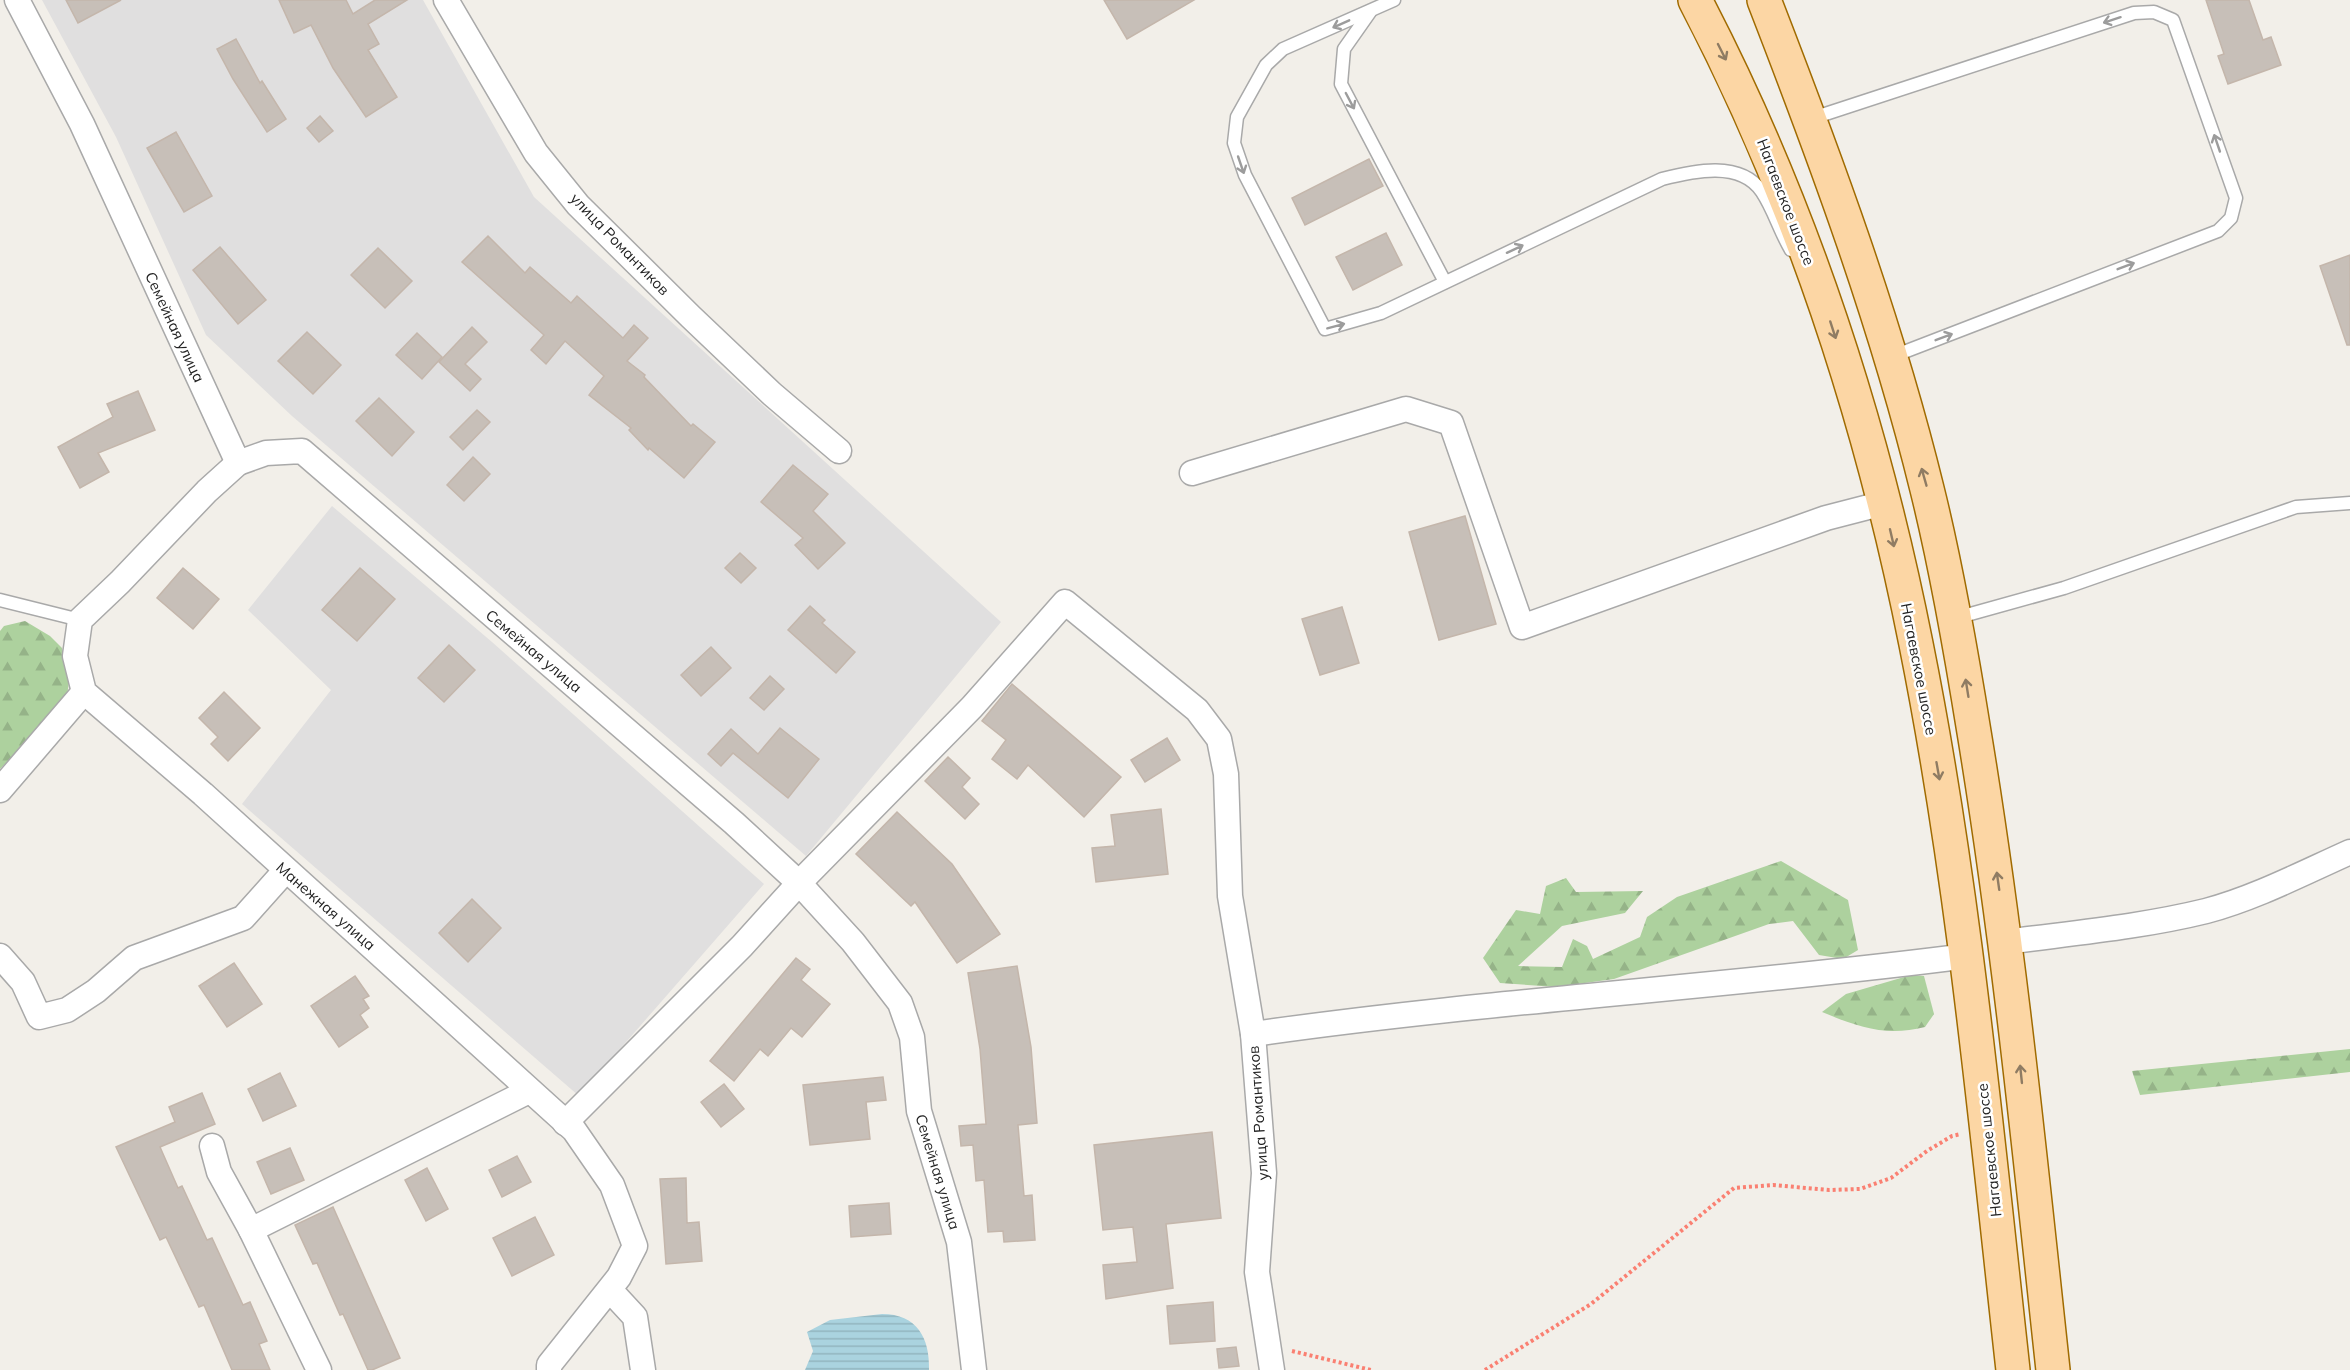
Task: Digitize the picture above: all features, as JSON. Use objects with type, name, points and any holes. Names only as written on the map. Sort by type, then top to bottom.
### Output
[{"type":"main road","name":"Нагаевское шоссе","points":[[1695,0],[1755,121],[1822,297],[1849,379],[1884,503],[1916,643],[1946,816],[1966,956],[2013,1370]]},
{"type":"main road","points":[[1764,0],[1857,251],[1927,489],[1955,618],[2006,942],[2053,1370]]},
{"type":"main road","points":[[2027,1132],[2062,1370]]},
{"type":"street","name":"Семейная улица","points":[[17,0],[82,124],[238,463],[266,453],[302,451],[625,727],[799,883],[853,942],[900,1004],[912,1037],[919,1111],[959,1242],[974,1370]]},
{"type":"street","name":"улица Романтиков","points":[[446,0],[536,153],[579,205],[772,394],[839,451]]},
{"type":"street","points":[[1192,473],[1406,409],[1451,423],[1522,627],[1826,518],[1884,503]]},
{"type":"street","points":[[0,790],[84,692],[75,656],[80,620],[120,582],[207,491],[238,463]]},
{"type":"street","name":"улица Романтиков","points":[[799,883],[972,707],[1065,602],[1197,710],[1219,739],[1226,774],[1230,896],[1253,1034],[1264,1173],[1257,1272],[1272,1370]]},
{"type":"street","name":"Манежная улица","points":[[84,692],[203,794],[285,871],[436,1003],[574,1130],[612,1185],[635,1246],[610,1290],[549,1365],[549,1370]]},
{"type":"street","points":[[2006,942],[2164,920],[2208,910],[2256,893],[2350,852]]},
{"type":"street","points":[[0,956],[23,982],[39,1017],[67,1010],[96,991],[134,958],[243,918],[285,871]]},
{"type":"street","points":[[565,1123],[742,946],[799,883]]},
{"type":"street","points":[[1253,1034],[1398,1014],[1741,983],[1966,956]]},
{"type":"street","points":[[251,1230],[529,1091]]},
{"type":"street","points":[[212,1146],[219,1172],[251,1230],[319,1370]]},
{"type":"street","points":[[610,1290],[635,1317],[643,1370]]},
{"type":"lane","points":[[1394,0],[1283,49],[1266,65],[1237,117],[1234,143],[1245,175],[1325,328],[1381,313],[1662,179],[1694,171],[1722,170],[1745,178],[1761,191],[1782,236],[1822,297]]},
{"type":"lane","points":[[1370,11],[1344,49],[1341,84],[1445,282]]},
{"type":"lane","points":[[1810,119],[2133,13],[2154,12],[2173,20],[2236,198],[2231,218],[2218,231],[1890,358]]},
{"type":"lane","points":[[1955,618],[2064,588],[2296,507],[2350,503]]},
{"type":"lane","points":[[0,600],[80,620]]},
{"type":"path","points":[[1485,1370],[1591,1304],[1734,1188],[1773,1185],[1829,1190],[1860,1189],[1891,1178],[1952,1136],[1986,1130]]},
{"type":"path","points":[[1268,1346],[1371,1370]]},
{"type":"shaded area","points":[[42,0],[423,0],[534,197],[1001,622],[806,856],[292,416],[206,335],[116,137]]},
{"type":"shaded area","points":[[332,506],[492,642],[764,884],[579,1096],[242,804],[331,690],[248,610]]},
{"type":"green space","points":[[25,621],[50,636],[62,648],[69,682],[66,703],[0,769],[0,631],[4,626]]},
{"type":"green space","points":[[1781,861],[1848,900],[1858,950],[1843,959],[1819,955],[1793,921],[1769,924],[1614,979],[1556,987],[1500,983],[1483,958],[1516,910],[1540,914],[1546,886],[1566,878],[1576,892],[1643,891],[1625,913],[1562,926],[1518,966],[1562,967],[1573,939],[1587,946],[1593,959],[1640,937],[1647,917],[1677,897]]},
{"type":"green space","points":[[1911,975],[1924,976],[1934,1014],[1925,1027],[1885,1031],[1860,1026],[1822,1012],[1846,994]]},
{"type":"green space","points":[[2350,1049],[2350,1072],[2140,1095],[2132,1071]]},
{"type":"water","points":[[882,1314],[904,1318],[919,1330],[927,1348],[929,1370],[805,1370],[813,1351],[807,1332],[830,1320]]},
{"type":"building","points":[[66,0],[121,0],[78,23]]},
{"type":"building","points":[[279,0],[346,0],[353,14],[375,0],[407,0],[368,24],[379,44],[368,50],[397,97],[366,117],[333,68],[311,25],[294,33]]},
{"type":"building","points":[[1104,0],[1194,0],[1127,39]]},
{"type":"building","points":[[2206,0],[2249,0],[2263,40],[2271,37],[2281,65],[2228,84],[2218,56],[2224,54]]},
{"type":"building","points":[[236,39],[260,83],[262,81],[286,119],[267,132],[217,49]]},
{"type":"building","points":[[320,116],[333,131],[319,142],[307,128]]},
{"type":"building","points":[[176,132],[212,196],[184,212],[147,148]]},
{"type":"building","points":[[1369,159],[1383,186],[1305,225],[1292,198]]},
{"type":"building","points":[[1386,233],[1402,265],[1353,290],[1336,257]]},
{"type":"building","points":[[488,236],[525,273],[530,267],[571,303],[577,296],[623,338],[634,325],[648,338],[627,361],[645,375],[644,377],[691,426],[693,424],[715,442],[684,478],[649,448],[648,450],[629,430],[631,428],[589,395],[604,376],[565,341],[546,364],[531,350],[544,335],[462,262]]},
{"type":"building","points":[[220,247],[266,300],[238,324],[193,270]]},
{"type":"building","points":[[378,248],[412,281],[385,308],[351,275]]},
{"type":"building","points":[[2350,255],[2350,345],[2347,345],[2320,266]]},
{"type":"building","points":[[472,327],[487,342],[465,364],[481,379],[470,391],[439,362]]},
{"type":"building","points":[[307,332],[341,365],[313,394],[278,361]]},
{"type":"building","points":[[417,333],[442,357],[422,379],[396,355]]},
{"type":"building","points":[[138,391],[155,430],[98,453],[109,472],[80,488],[58,447],[113,417],[107,404]]},
{"type":"building","points":[[379,398],[414,432],[392,456],[356,421]]},
{"type":"building","points":[[477,410],[490,422],[463,450],[450,437]]},
{"type":"building","points":[[473,457],[490,474],[464,501],[447,485]]},
{"type":"building","points":[[793,465],[828,494],[813,511],[845,543],[818,569],[795,545],[803,538],[761,502]]},
{"type":"building","points":[[1465,516],[1496,624],[1439,640],[1409,532]]},
{"type":"building","points":[[740,553],[756,568],[741,583],[725,568]]},
{"type":"building","points":[[183,568],[219,599],[193,629],[157,598]]},
{"type":"building","points":[[360,568],[395,599],[357,641],[322,610]]},
{"type":"building","points":[[810,606],[825,620],[822,623],[855,652],[836,673],[788,630]]},
{"type":"building","points":[[1342,607],[1359,663],[1320,675],[1302,619]]},
{"type":"building","points":[[449,645],[475,670],[444,702],[418,678]]},
{"type":"building","points":[[711,647],[731,668],[701,696],[681,675]]},
{"type":"building","points":[[770,676],[784,689],[764,710],[750,698]]},
{"type":"building","points":[[1012,684],[1121,777],[1084,817],[1028,765],[1017,779],[992,759],[1006,740],[982,721]]},
{"type":"building","points":[[224,692],[260,728],[228,761],[211,744],[218,737],[199,718]]},
{"type":"building","points":[[780,728],[819,759],[788,798],[733,753],[721,766],[708,754],[731,729],[758,754]]},
{"type":"building","points":[[1167,738],[1180,760],[1145,782],[1131,760]]},
{"type":"building","points":[[948,757],[970,778],[962,787],[979,804],[965,819],[925,781]]},
{"type":"building","points":[[1161,809],[1168,874],[1096,882],[1092,848],[1115,846],[1111,815]]},
{"type":"building","points":[[897,812],[952,864],[1000,934],[957,963],[915,902],[911,906],[856,854]]},
{"type":"building","points":[[472,899],[501,928],[468,962],[439,933]]},
{"type":"building","points":[[796,958],[810,969],[801,980],[830,1004],[802,1037],[791,1028],[768,1056],[760,1049],[734,1081],[710,1061]]},
{"type":"building","points":[[234,963],[262,1004],[227,1027],[199,986]]},
{"type":"building","points":[[1017,966],[1031,1047],[1037,1123],[1018,1125],[1024,1196],[1032,1195],[1035,1240],[1004,1242],[1003,1231],[988,1232],[984,1180],[976,1181],[973,1145],[961,1146],[959,1126],[986,1124],[980,1049],[968,973]]},
{"type":"building","points":[[355,976],[369,996],[363,999],[369,1008],[360,1015],[368,1027],[339,1047],[311,1006]]},
{"type":"building","points":[[280,1073],[296,1106],[263,1121],[248,1089]]},
{"type":"building","points":[[883,1077],[886,1100],[866,1102],[870,1139],[810,1145],[803,1085]]},
{"type":"building","points":[[724,1084],[744,1109],[721,1127],[701,1102]]},
{"type":"building","points":[[202,1093],[215,1124],[160,1147],[178,1188],[182,1186],[207,1240],[212,1238],[243,1305],[250,1302],[267,1341],[259,1344],[270,1370],[232,1370],[204,1305],[199,1307],[166,1237],[160,1240],[116,1147],[175,1122],[169,1107]]},
{"type":"building","points":[[1212,1132],[1221,1218],[1166,1224],[1173,1288],[1106,1299],[1103,1265],[1137,1262],[1133,1227],[1103,1230],[1094,1145]]},
{"type":"building","points":[[290,1148],[304,1180],[271,1194],[257,1162]]},
{"type":"building","points":[[517,1156],[531,1182],[502,1197],[489,1170]]},
{"type":"building","points":[[427,1168],[448,1209],[426,1221],[405,1180]]},
{"type":"building","points":[[686,1178],[687,1223],[699,1222],[702,1261],[666,1264],[660,1179]]},
{"type":"building","points":[[889,1203],[891,1234],[851,1237],[849,1206]]},
{"type":"building","points":[[333,1207],[400,1358],[372,1370],[368,1370],[343,1314],[340,1315],[317,1263],[313,1264],[295,1225]]},
{"type":"building","points":[[535,1217],[554,1255],[512,1276],[493,1238]]},
{"type":"building","points":[[1213,1302],[1215,1341],[1170,1344],[1167,1306]]},
{"type":"building","points":[[1236,1347],[1239,1366],[1219,1368],[1217,1349]]}]
